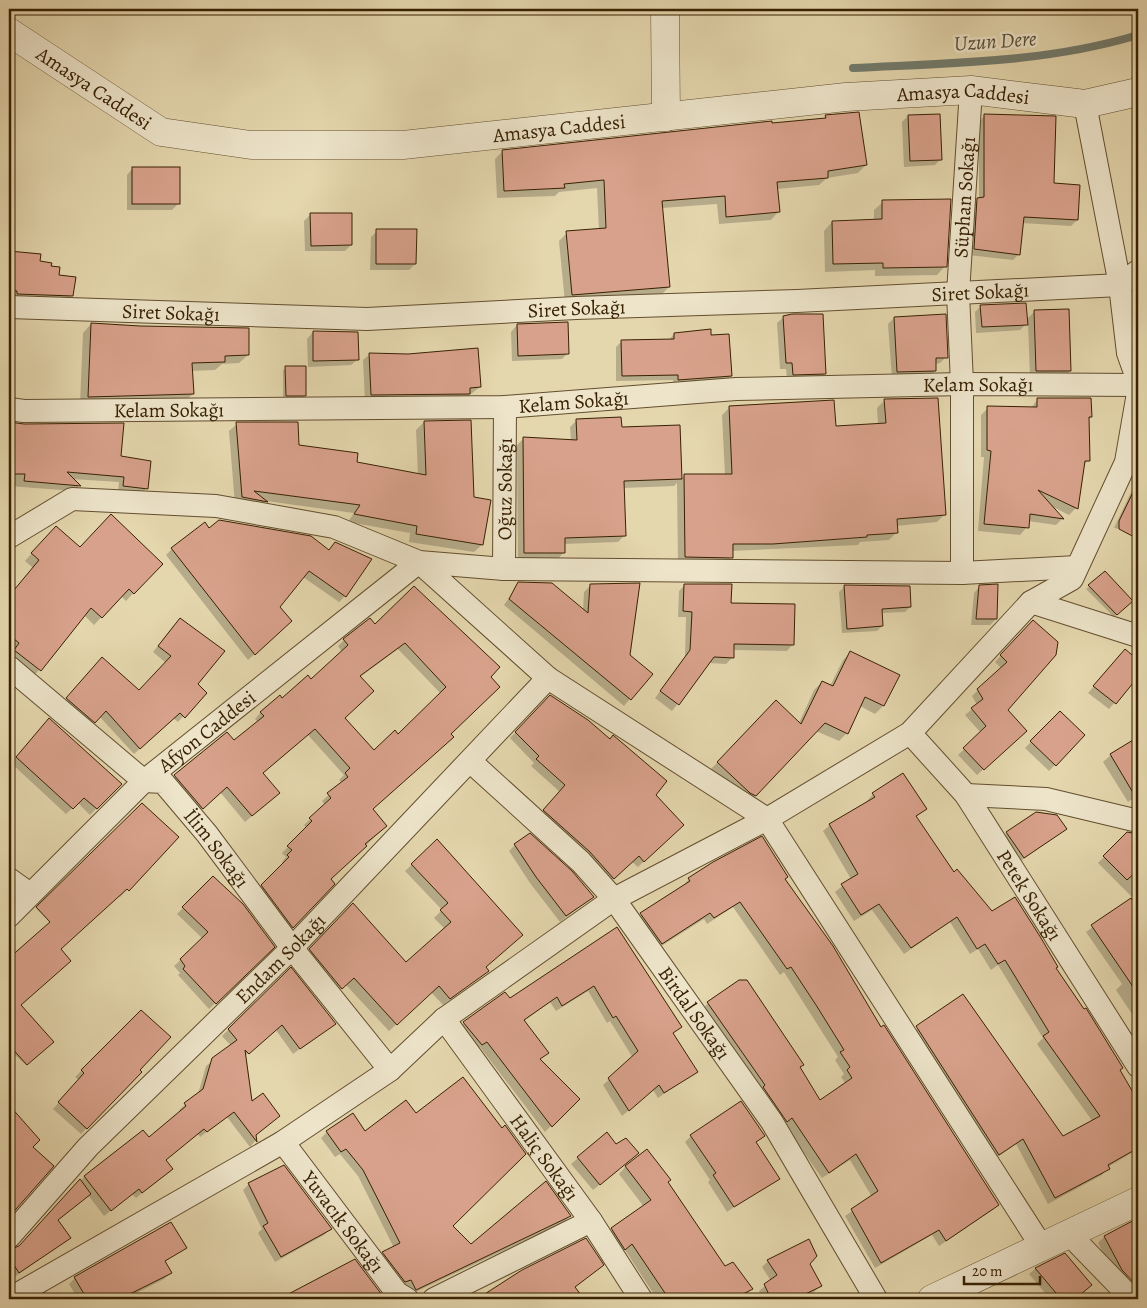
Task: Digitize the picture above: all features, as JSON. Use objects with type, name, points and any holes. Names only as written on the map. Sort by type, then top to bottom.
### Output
[{"type":"street","points":[[665,9],[666,117]]},
{"type":"street","name":"Amasya Caddesi","points":[[9,32],[161,132],[251,145],[403,145],[846,97],[971,90],[1085,104],[1138,92]]},
{"type":"street","name":"Süphan Sokağı","points":[[962,573],[962,384],[958,294],[971,90]]},
{"type":"street","points":[[1085,104],[1120,285],[1128,353],[1138,381]]},
{"type":"street","points":[[1120,285],[1138,270]]},
{"type":"street","name":"Siret Sokağı","points":[[9,307],[367,319],[576,308],[958,294],[1120,285]]},
{"type":"street","name":"Kelam Sokağı","points":[[9,408],[34,411],[505,407],[736,389],[962,384],[1138,385]]},
{"type":"street","points":[[9,1299],[283,1142],[390,1070],[444,1019],[614,899],[766,819],[910,733],[1031,602],[1072,579],[1132,463],[1138,393]]},
{"type":"street","name":"Oğuz Sokağı","points":[[504,570],[505,407]]},
{"type":"street","points":[[9,537],[72,500],[216,506],[334,528],[418,562],[504,570],[962,573],[1077,567]]},
{"type":"street","points":[[418,562],[548,678],[766,819],[1042,1247]]},
{"type":"street","name":"Afyon Caddesi","points":[[9,916],[144,781],[418,562]]},
{"type":"street","points":[[1031,602],[1138,636]]},
{"type":"street","name":"İlim Sokağı","points":[[9,667],[144,781],[163,782],[207,834],[292,948],[390,1070]]},
{"type":"street","name":"Endam Sokağı","points":[[9,1237],[88,1147],[292,948],[548,678]]},
{"type":"street","name":"Petek Sokağı","points":[[910,733],[966,795],[1138,1066]]},
{"type":"street","name":"Birdal Sokağı","points":[[470,761],[581,862],[614,899],[772,1122],[876,1299]]},
{"type":"street","points":[[966,795],[1046,799],[1138,821]]},
{"type":"street","points":[[9,879],[30,894]]},
{"type":"street","name":"Haliç Sokağı","points":[[444,1019],[591,1221],[641,1299]]},
{"type":"street","name":"Yuvacık Sokağı","points":[[283,1142],[397,1297]]},
{"type":"street","points":[[932,1299],[1138,1201]]},
{"type":"street","points":[[434,1299],[591,1221]]},
{"type":"street","points":[[1069,1234],[1132,1299]]},
{"type":"building","points":[[859,112],[867,165],[828,171],[828,178],[777,182],[780,212],[726,217],[725,196],[662,201],[670,287],[572,295],[566,231],[606,228],[604,180],[564,184],[565,188],[504,191],[502,150],[772,121],[772,123],[826,118],[825,115]]},
{"type":"building","points":[[940,114],[942,160],[910,161],[908,115]]},
{"type":"building","points":[[984,114],[1056,116],[1054,183],[1080,185],[1078,220],[1024,217],[1020,255],[974,249],[977,198],[984,197]]},
{"type":"building","points":[[132,167],[180,167],[180,204],[132,204]]},
{"type":"building","points":[[951,199],[947,267],[883,268],[883,263],[833,264],[832,221],[882,219],[882,200]]},
{"type":"building","points":[[310,213],[352,213],[352,245],[311,246]]},
{"type":"building","points":[[376,229],[417,229],[416,264],[376,264]]},
{"type":"building","points":[[9,251],[41,254],[40,261],[52,263],[51,266],[60,267],[59,275],[76,277],[73,296],[17,294],[17,291],[9,290]]},
{"type":"building","points":[[1026,303],[1028,325],[982,327],[980,305]]},
{"type":"building","points":[[1069,309],[1071,371],[1036,371],[1034,310]]},
{"type":"building","points":[[792,314],[823,314],[826,374],[793,375],[792,363],[786,363],[783,316]]},
{"type":"building","points":[[946,314],[948,358],[936,358],[936,371],[897,372],[894,317]]},
{"type":"building","points":[[568,322],[569,354],[518,356],[517,324]]},
{"type":"building","points":[[91,323],[249,328],[249,355],[225,356],[225,362],[192,363],[194,394],[88,397]]},
{"type":"building","points":[[711,329],[711,335],[729,334],[732,376],[678,380],[678,375],[622,376],[621,340],[674,339],[674,333]]},
{"type":"building","points":[[313,331],[358,332],[359,360],[313,361]]},
{"type":"building","points":[[478,348],[481,387],[470,388],[470,394],[371,395],[369,353],[408,354]]},
{"type":"building","points":[[285,366],[306,366],[306,396],[286,396]]},
{"type":"building","points":[[938,398],[946,515],[897,519],[898,533],[773,544],[733,544],[733,558],[685,557],[684,474],[732,474],[729,406],[834,400],[836,426],[886,423],[884,399]]},
{"type":"building","points":[[1037,398],[1091,398],[1092,417],[1089,417],[1090,461],[1085,461],[1078,509],[1038,490],[1064,519],[1030,514],[1029,528],[984,524],[991,451],[987,450],[987,406],[1037,407]]},
{"type":"building","points":[[621,417],[622,427],[680,425],[682,479],[624,481],[626,536],[565,538],[565,553],[524,553],[523,437],[577,440],[576,419]]},
{"type":"building","points":[[471,420],[474,497],[491,500],[483,545],[416,534],[417,526],[354,514],[360,505],[254,491],[268,502],[242,497],[236,422],[298,422],[299,445],[358,453],[357,462],[426,475],[424,421]]},
{"type":"building","points":[[9,422],[24,424],[124,423],[121,456],[151,461],[148,489],[123,486],[124,477],[67,472],[81,486],[24,481],[25,474],[9,474]]},
{"type":"building","points":[[1138,482],[1138,539],[1119,529],[1119,521]]},
{"type":"building","points":[[111,514],[163,564],[134,594],[129,589],[102,618],[91,608],[41,671],[14,650],[19,643],[9,635],[9,596],[39,560],[31,553],[56,526],[80,547]]},
{"type":"building","points":[[219,520],[311,536],[329,550],[335,542],[372,559],[346,597],[309,571],[280,607],[292,621],[255,655],[171,548],[205,522],[209,528]]},
{"type":"building","points":[[1105,571],[1133,601],[1117,615],[1088,585]]},
{"type":"building","points":[[518,582],[552,583],[588,613],[590,584],[640,583],[630,655],[653,674],[631,700],[509,599]]},
{"type":"building","points":[[684,584],[732,584],[731,603],[795,604],[794,645],[734,644],[734,658],[714,657],[679,705],[660,691],[690,650],[692,612],[683,611]]},
{"type":"building","points":[[998,584],[997,619],[976,619],[979,585]]},
{"type":"building","points":[[844,585],[910,586],[911,607],[882,609],[883,626],[847,629]]},
{"type":"building","points":[[414,586],[500,667],[491,677],[500,687],[451,734],[454,737],[373,809],[387,826],[365,844],[367,846],[331,879],[335,884],[293,928],[261,885],[289,857],[287,855],[292,850],[287,846],[312,821],[309,818],[331,798],[327,793],[348,777],[345,773],[350,768],[315,729],[263,773],[280,793],[252,816],[227,787],[203,809],[174,775],[227,732],[234,740],[264,716],[260,712],[280,695],[282,698],[308,675],[311,679],[348,645],[343,639],[370,618],[375,624]],"holes":[[[405,643],[446,687],[398,734],[395,730],[374,750],[345,718],[374,691],[360,676]]]},
{"type":"building","points":[[180,618],[225,651],[198,684],[207,693],[185,718],[180,713],[140,749],[106,711],[95,723],[66,698],[102,657],[139,690],[171,656],[158,646]]},
{"type":"building","points":[[1033,620],[1058,642],[1056,655],[1008,710],[1027,731],[984,770],[963,748],[986,726],[971,708],[983,699],[977,689],[1007,662],[1000,655]]},
{"type":"building","points":[[1125,649],[1138,660],[1138,677],[1116,704],[1093,686]]},
{"type":"building","points":[[850,651],[900,675],[884,706],[865,697],[848,734],[825,723],[756,796],[750,793],[717,762],[776,700],[801,724],[822,681],[833,686]]},
{"type":"building","points":[[550,695],[588,720],[610,739],[613,735],[667,781],[656,795],[684,825],[644,862],[639,856],[614,879],[590,852],[543,810],[565,785],[536,759],[539,756],[515,732]]},
{"type":"building","points":[[1060,711],[1085,735],[1056,766],[1030,741]]},
{"type":"building","points":[[49,718],[122,784],[97,809],[84,798],[73,809],[16,757]]},
{"type":"building","points":[[1138,737],[1138,801],[1110,754]]},
{"type":"building","points":[[903,773],[927,809],[916,816],[954,872],[957,869],[992,911],[1015,897],[1058,967],[1056,968],[1084,1009],[1086,1008],[1123,1068],[1120,1070],[1138,1101],[1138,1148],[1108,1165],[1110,1169],[1055,1198],[1023,1139],[999,1155],[916,1026],[963,994],[1063,1136],[1100,1116],[1043,1036],[1049,1032],[1005,960],[998,964],[985,944],[977,949],[957,917],[911,948],[879,904],[861,915],[841,884],[858,874],[829,824],[875,797],[872,793]]},
{"type":"building","points":[[142,803],[179,837],[129,891],[127,889],[61,949],[71,961],[21,1005],[54,1042],[27,1065],[9,1045],[9,958],[50,922],[36,907]]},
{"type":"building","points":[[1036,812],[1057,815],[1067,829],[1024,858],[1006,832]]},
{"type":"building","points":[[1127,832],[1138,834],[1138,870],[1127,880],[1103,856]]},
{"type":"building","points":[[530,833],[572,871],[594,897],[566,916],[514,844]]},
{"type":"building","points":[[762,836],[788,877],[785,879],[833,946],[881,1027],[884,1025],[999,1205],[946,1241],[939,1230],[881,1263],[851,1209],[878,1191],[856,1154],[829,1173],[792,1118],[787,1122],[763,1087],[765,1085],[707,1002],[739,980],[747,980],[804,1065],[800,1067],[820,1100],[852,1078],[847,1070],[850,1067],[840,1052],[844,1050],[816,1005],[791,967],[787,969],[740,902],[714,918],[710,913],[662,944],[640,913],[690,881],[688,878],[713,862]]},
{"type":"building","points":[[437,839],[523,935],[486,967],[489,971],[450,999],[439,986],[397,1025],[354,978],[342,989],[309,949],[353,903],[406,962],[451,922],[440,910],[448,903],[411,864]]},
{"type":"building","points":[[213,876],[243,904],[275,947],[216,1004],[183,969],[185,966],[180,959],[208,932],[182,907]]},
{"type":"building","points":[[1131,898],[1138,909],[1138,994],[1091,925]]},
{"type":"building","points":[[617,927],[682,1027],[673,1033],[698,1072],[664,1093],[659,1085],[629,1111],[608,1078],[638,1051],[616,1016],[613,1018],[594,986],[562,1006],[557,997],[524,1020],[549,1053],[540,1059],[580,1099],[552,1127],[487,1042],[482,1045],[463,1022],[505,992],[510,998]]},
{"type":"building","points":[[291,967],[336,1024],[300,1049],[282,1025],[249,1054],[245,1050],[252,1101],[263,1093],[280,1116],[256,1135],[257,1142],[234,1112],[207,1132],[204,1129],[166,1160],[173,1169],[142,1193],[139,1189],[111,1211],[84,1176],[143,1130],[149,1137],[186,1106],[184,1103],[203,1089],[212,1058],[237,1040],[228,1029]]},
{"type":"building","points":[[141,1010],[171,1037],[140,1070],[142,1072],[87,1129],[58,1102],[84,1073],[81,1070]]},
{"type":"building","points":[[463,1077],[502,1128],[505,1125],[526,1154],[453,1226],[471,1244],[546,1181],[571,1216],[416,1290],[411,1280],[405,1282],[382,1252],[400,1243],[363,1170],[346,1149],[341,1152],[326,1131],[353,1113],[365,1131],[406,1100],[416,1113]]},
{"type":"building","points":[[741,1101],[765,1136],[756,1142],[780,1179],[734,1207],[713,1175],[716,1173],[690,1135]]},
{"type":"building","points":[[9,1105],[40,1140],[33,1147],[54,1166],[9,1217]]},
{"type":"building","points":[[607,1132],[616,1144],[626,1138],[639,1153],[600,1185],[577,1157]]},
{"type":"building","points":[[647,1149],[671,1180],[668,1182],[725,1266],[733,1262],[753,1289],[733,1299],[669,1299],[632,1244],[625,1250],[611,1228],[651,1200],[625,1166]]},
{"type":"building","points":[[284,1165],[332,1229],[281,1257],[263,1226],[268,1223],[248,1183]]},
{"type":"building","points":[[80,1179],[91,1194],[58,1220],[71,1238],[19,1273],[9,1257],[9,1250],[19,1246]]},
{"type":"building","points":[[1138,1218],[1138,1287],[1122,1270],[1104,1236]]},
{"type":"building","points":[[171,1222],[187,1248],[165,1261],[172,1273],[120,1299],[87,1299],[74,1277]]},
{"type":"building","points":[[586,1238],[604,1265],[575,1287],[584,1299],[477,1299],[522,1270]]},
{"type":"building","points":[[809,1239],[817,1256],[810,1264],[822,1286],[795,1299],[771,1299],[764,1284],[777,1275],[767,1260]]},
{"type":"building","points":[[1065,1253],[1092,1285],[1075,1299],[1061,1299],[1035,1268]]},
{"type":"building","points":[[355,1259],[382,1295],[373,1299],[279,1299]]},
{"type":"waterway","name":"Uzun Dere","points":[[853,68],[961,63],[1033,56],[1068,51],[1138,35]]}]
